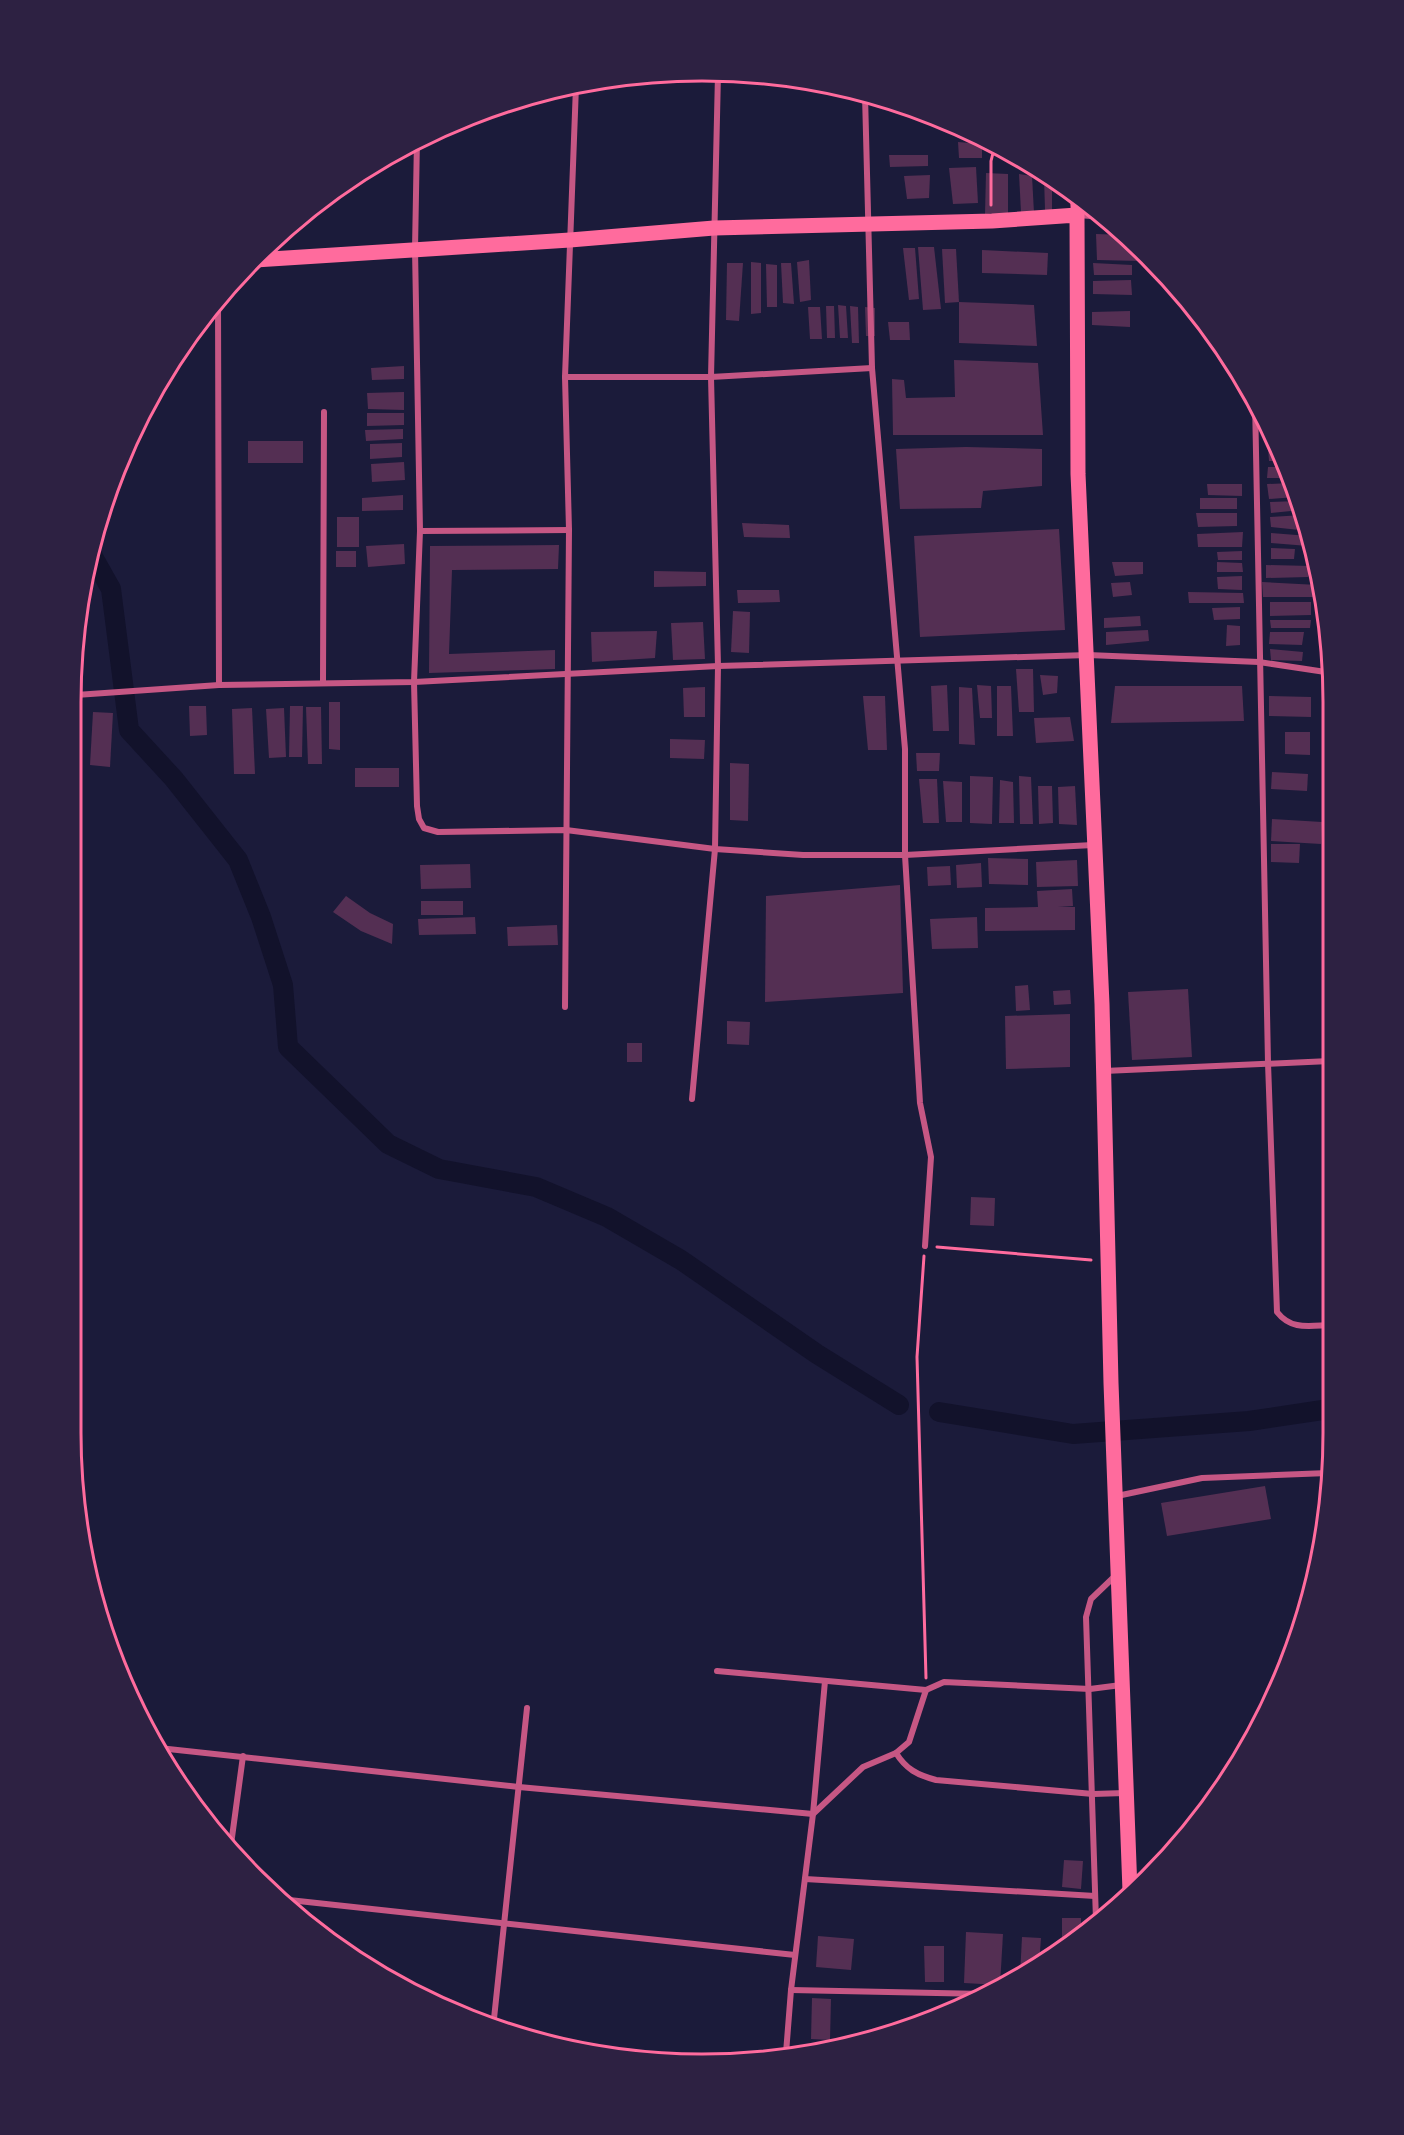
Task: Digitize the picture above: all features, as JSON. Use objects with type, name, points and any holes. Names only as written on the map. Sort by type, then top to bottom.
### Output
[{"type":"main road","points":[[1077,207],[1078,474],[1088,655],[1104,1071],[1111,1383],[1116,1461],[1125,1793],[1135,1878]]},
{"type":"main road","points":[[267,259],[570,240],[714,228],[992,220],[1077,215]]},
{"type":"street","points":[[692,1099],[715,849],[718,666],[711,377],[718,81]]},
{"type":"street","points":[[564,1007],[568,530],[565,377],[576,94]]},
{"type":"street","points":[[865,103],[872,368],[905,749],[905,855],[920,1103],[931,1157],[925,1246]]},
{"type":"street","points":[[417,151],[415,249],[420,531],[414,682],[417,806],[424,828],[438,832],[566,830],[715,849],[803,855],[905,855],[1094,844]]},
{"type":"street","points":[[1077,215],[1088,216]]},
{"type":"street","points":[[218,313],[219,686]]},
{"type":"street","points":[[565,377],[711,377],[872,368]]},
{"type":"street","points":[[323,683],[324,412]]},
{"type":"street","points":[[1255,420],[1268,1063],[1277,1312],[1283,1320],[1298,1326],[1323,1325]]},
{"type":"street","points":[[420,531],[568,530]]},
{"type":"street","points":[[81,695],[219,686],[567,676],[718,666],[1088,655],[1259,662],[1322,672]]},
{"type":"street","points":[[1104,1071],[1323,1061]]},
{"type":"street","points":[[1117,1496],[1202,1478],[1322,1473]]},
{"type":"street","points":[[1096,1913],[1087,1605],[1095,1592],[1118,1574]]},
{"type":"street","points":[[717,1671],[926,1690],[951,1682],[1089,1689],[1121,1685]]},
{"type":"street","points":[[786,2048],[791,1990],[813,1814],[825,1681]]},
{"type":"street","points":[[167,1749],[519,1787],[813,1814],[863,1767],[896,1753],[909,1742],[926,1690]]},
{"type":"street","points":[[494,2018],[527,1708]]},
{"type":"street","points":[[896,1753],[904,1766],[913,1772],[936,1780],[1093,1794],[1125,1793]]},
{"type":"street","points":[[232,1838],[243,1756]]},
{"type":"street","points":[[805,1878],[1095,1896]]},
{"type":"street","points":[[294,1900],[795,1955]]},
{"type":"street","points":[[791,1990],[969,1994]]},
{"type":"path","points":[[992,220],[993,154]]},
{"type":"path","points":[[926,1690],[917,1357],[925,1246],[1108,1262]]},
{"type":"building","points":[[958,142],[973,143],[982,148],[982,158],[959,158]]},
{"type":"building","points":[[889,155],[928,155],[928,166],[890,167]]},
{"type":"building","points":[[976,167],[978,203],[953,204],[949,168]]},
{"type":"building","points":[[986,173],[1008,174],[1008,213],[985,214]]},
{"type":"building","points":[[1019,174],[1032,177],[1034,213],[1021,212]]},
{"type":"building","points":[[930,175],[929,198],[907,199],[904,176]]},
{"type":"building","points":[[1044,184],[1052,189],[1052,210],[1045,210]]},
{"type":"building","points":[[1096,234],[1110,234],[1139,261],[1097,260]]},
{"type":"building","points":[[918,247],[934,247],[941,309],[923,310]]},
{"type":"building","points":[[903,248],[915,248],[919,299],[909,300]]},
{"type":"building","points":[[942,249],[956,249],[959,302],[945,303]]},
{"type":"building","points":[[982,250],[1048,253],[1047,275],[982,273]]},
{"type":"building","points":[[809,260],[811,300],[800,302],[797,262]]},
{"type":"building","points":[[751,262],[761,263],[761,313],[751,314]]},
{"type":"building","points":[[727,263],[743,263],[739,321],[726,320]]},
{"type":"building","points":[[781,263],[791,263],[794,304],[783,303]]},
{"type":"building","points":[[1093,263],[1132,265],[1132,275],[1094,275]]},
{"type":"building","points":[[766,264],[777,265],[777,307],[767,307]]},
{"type":"building","points":[[1131,280],[1132,295],[1093,294],[1093,281]]},
{"type":"building","points":[[959,302],[1034,305],[1037,346],[959,343]]},
{"type":"building","points":[[838,305],[846,306],[848,338],[840,338]]},
{"type":"building","points":[[826,306],[834,306],[835,338],[827,338]]},
{"type":"building","points":[[850,306],[858,307],[859,343],[852,343]]},
{"type":"building","points":[[808,307],[820,307],[822,339],[810,339]]},
{"type":"building","points":[[865,307],[875,308],[875,336],[866,336]]},
{"type":"building","points":[[1130,311],[1130,327],[1092,325],[1092,312]]},
{"type":"building","points":[[888,322],[909,322],[910,340],[890,340]]},
{"type":"building","points":[[954,360],[1038,363],[1043,435],[893,435],[892,379],[904,380],[906,398],[955,397]]},
{"type":"building","points":[[404,366],[404,379],[372,380],[371,368]]},
{"type":"building","points":[[404,392],[404,410],[368,409],[367,393]]},
{"type":"building","points":[[367,413],[404,413],[404,425],[367,426]]},
{"type":"building","points":[[403,429],[403,439],[366,441],[365,430]]},
{"type":"building","points":[[248,441],[303,441],[303,463],[248,463]]},
{"type":"building","points":[[402,443],[402,457],[370,459],[370,444]]},
{"type":"building","points":[[966,447],[1042,449],[1042,486],[983,491],[981,508],[900,509],[896,449]]},
{"type":"building","points":[[1268,447],[1275,461],[1269,461]]},
{"type":"building","points":[[404,462],[405,480],[372,482],[371,464]]},
{"type":"building","points":[[1268,467],[1277,467],[1281,478],[1267,478]]},
{"type":"building","points":[[1283,483],[1288,498],[1269,499],[1267,484]]},
{"type":"building","points":[[1207,484],[1242,484],[1242,496],[1208,495]]},
{"type":"building","points":[[403,495],[403,510],[362,511],[362,498]]},
{"type":"building","points":[[1200,498],[1237,498],[1237,509],[1200,509]]},
{"type":"building","points":[[1290,501],[1293,511],[1271,513],[1270,502]]},
{"type":"building","points":[[1196,513],[1237,513],[1237,526],[1198,527]]},
{"type":"building","points":[[1294,516],[1299,530],[1271,527],[1270,517]]},
{"type":"building","points":[[337,517],[359,517],[359,547],[337,547]]},
{"type":"building","points":[[742,523],[789,525],[790,538],[744,537]]},
{"type":"building","points":[[1059,529],[1065,630],[920,637],[914,536]]},
{"type":"building","points":[[1243,532],[1242,547],[1198,547],[1197,534]]},
{"type":"building","points":[[1271,533],[1300,535],[1303,546],[1271,543]]},
{"type":"building","points":[[404,544],[405,564],[368,567],[366,546]]},
{"type":"building","points":[[559,545],[558,569],[452,570],[449,654],[555,650],[555,669],[429,673],[430,546]]},
{"type":"building","points":[[1271,548],[1295,549],[1294,559],[1271,559]]},
{"type":"building","points":[[336,551],[356,551],[356,567],[336,567]]},
{"type":"building","points":[[1242,551],[1242,560],[1218,560],[1217,552]]},
{"type":"building","points":[[1112,562],[1143,562],[1143,574],[1115,576]]},
{"type":"building","points":[[1217,562],[1242,563],[1243,572],[1217,572]]},
{"type":"building","points":[[1266,565],[1308,566],[1309,573],[1308,577],[1266,578]]},
{"type":"building","points":[[654,571],[706,572],[706,586],[654,587]]},
{"type":"building","points":[[1242,576],[1242,590],[1218,589],[1217,577]]},
{"type":"building","points":[[1130,582],[1132,595],[1113,597],[1111,583]]},
{"type":"building","points":[[1262,582],[1312,585],[1314,597],[1263,597]]},
{"type":"building","points":[[737,590],[779,590],[780,602],[738,603]]},
{"type":"building","points":[[1188,592],[1243,593],[1244,603],[1189,603]]},
{"type":"building","points":[[1270,602],[1311,602],[1311,615],[1270,616]]},
{"type":"building","points":[[1240,607],[1240,619],[1214,620],[1212,608]]},
{"type":"building","points":[[733,611],[750,612],[749,653],[731,652]]},
{"type":"building","points":[[1140,616],[1141,626],[1104,628],[1104,618]]},
{"type":"building","points":[[1270,620],[1311,620],[1310,628],[1271,628]]},
{"type":"building","points":[[703,622],[705,659],[673,660],[671,623]]},
{"type":"building","points":[[1227,625],[1240,626],[1240,645],[1226,646]]},
{"type":"building","points":[[1148,630],[1149,641],[1106,645],[1106,632]]},
{"type":"building","points":[[657,631],[655,658],[592,662],[591,632]]},
{"type":"building","points":[[1270,632],[1304,632],[1302,645],[1269,644]]},
{"type":"building","points":[[1270,649],[1303,652],[1302,661],[1271,660]]},
{"type":"building","points":[[1016,669],[1033,669],[1034,712],[1019,712]]},
{"type":"building","points":[[1040,675],[1058,676],[1057,693],[1043,695]]},
{"type":"building","points":[[947,685],[949,731],[933,731],[931,686]]},
{"type":"building","points":[[977,685],[991,686],[992,718],[980,718]]},
{"type":"building","points":[[997,686],[1011,686],[1013,736],[997,736]]},
{"type":"building","points":[[1115,686],[1242,686],[1244,721],[1111,723]]},
{"type":"building","points":[[705,687],[705,717],[684,717],[683,688]]},
{"type":"building","points":[[959,687],[972,688],[975,745],[959,744]]},
{"type":"building","points":[[863,696],[885,696],[887,750],[868,750]]},
{"type":"building","points":[[1269,696],[1311,697],[1311,717],[1269,716]]},
{"type":"building","points":[[329,702],[340,702],[340,750],[329,749]]},
{"type":"building","points":[[189,706],[206,706],[207,735],[190,736]]},
{"type":"building","points":[[290,706],[303,706],[302,757],[289,757]]},
{"type":"building","points":[[306,707],[321,707],[322,764],[308,764]]},
{"type":"building","points":[[252,708],[255,774],[234,774],[232,709]]},
{"type":"building","points":[[284,708],[286,757],[269,758],[266,709]]},
{"type":"building","points":[[93,712],[113,713],[110,767],[90,765]]},
{"type":"building","points":[[1070,717],[1074,741],[1036,743],[1034,718]]},
{"type":"building","points":[[1285,732],[1310,732],[1310,755],[1285,754]]},
{"type":"building","points":[[670,739],[705,740],[704,759],[670,758]]},
{"type":"building","points":[[916,753],[940,753],[939,771],[917,771]]},
{"type":"building","points":[[730,763],[749,764],[748,821],[730,820]]},
{"type":"building","points":[[355,768],[399,768],[399,787],[355,787]]},
{"type":"building","points":[[1272,772],[1308,774],[1307,791],[1271,789]]},
{"type":"building","points":[[970,776],[993,777],[992,824],[970,823]]},
{"type":"building","points":[[1019,776],[1031,777],[1033,824],[1020,824]]},
{"type":"building","points":[[919,779],[937,779],[939,823],[923,823]]},
{"type":"building","points":[[1000,780],[1013,782],[1014,823],[999,823]]},
{"type":"building","points":[[943,781],[962,782],[962,822],[946,822]]},
{"type":"building","points":[[1038,786],[1052,786],[1053,823],[1039,824]]},
{"type":"building","points":[[1075,786],[1077,825],[1059,824],[1058,787]]},
{"type":"building","points":[[1272,819],[1322,822],[1321,844],[1271,841]]},
{"type":"building","points":[[1271,844],[1300,844],[1299,863],[1271,862]]},
{"type":"building","points":[[988,858],[1028,859],[1028,885],[989,884]]},
{"type":"building","points":[[1077,860],[1078,886],[1037,887],[1036,862]]},
{"type":"building","points":[[981,863],[982,887],[957,888],[956,865]]},
{"type":"building","points":[[470,864],[471,888],[421,889],[420,865]]},
{"type":"building","points":[[950,866],[951,885],[928,886],[927,867]]},
{"type":"building","points":[[900,885],[903,993],[765,1002],[766,896]]},
{"type":"building","points":[[1072,889],[1073,906],[1058,907],[1075,907],[1075,930],[985,931],[985,908],[1038,907],[1037,891]]},
{"type":"building","points":[[346,896],[370,913],[393,924],[392,944],[361,931],[333,912]]},
{"type":"building","points":[[421,901],[463,901],[463,915],[421,915]]},
{"type":"building","points":[[475,917],[476,934],[419,935],[418,919]]},
{"type":"building","points":[[977,917],[978,948],[932,949],[930,919]]},
{"type":"building","points":[[557,925],[558,945],[508,946],[507,927]]},
{"type":"building","points":[[1028,985],[1030,1010],[1016,1011],[1015,986]]},
{"type":"building","points":[[1188,989],[1192,1057],[1132,1060],[1128,992]]},
{"type":"building","points":[[1070,990],[1071,1004],[1054,1005],[1053,991]]},
{"type":"building","points":[[1070,1014],[1070,1067],[1006,1069],[1005,1016]]},
{"type":"building","points":[[727,1021],[750,1022],[749,1045],[727,1044]]},
{"type":"building","points":[[627,1043],[642,1043],[642,1062],[627,1062]]},
{"type":"building","points":[[971,1197],[995,1198],[994,1226],[970,1225]]},
{"type":"building","points":[[1265,1486],[1271,1519],[1167,1536],[1161,1503]]},
{"type":"building","points":[[1064,1860],[1083,1861],[1081,1889],[1062,1887]]},
{"type":"building","points":[[1062,1918],[1081,1918],[1081,1925],[1062,1937]]},
{"type":"building","points":[[966,1932],[1003,1934],[1000,1977],[987,1984],[964,1983]]},
{"type":"building","points":[[818,1936],[854,1939],[851,1970],[816,1967]]},
{"type":"building","points":[[1022,1937],[1041,1938],[1040,1953],[1021,1966]]},
{"type":"building","points":[[924,1946],[944,1946],[944,1982],[925,1982]]},
{"type":"building","points":[[812,1998],[831,1999],[830,2040],[811,2039]]},
{"type":"waterway","points":[[97,564],[111,589],[129,730],[174,779],[238,860],[261,917],[283,985],[288,1047],[388,1144],[439,1169],[536,1187],[607,1217],[681,1260],[817,1354],[899,1405]]},
{"type":"waterway","points":[[939,1412],[1073,1434],[1249,1421],[1323,1410]]}]
